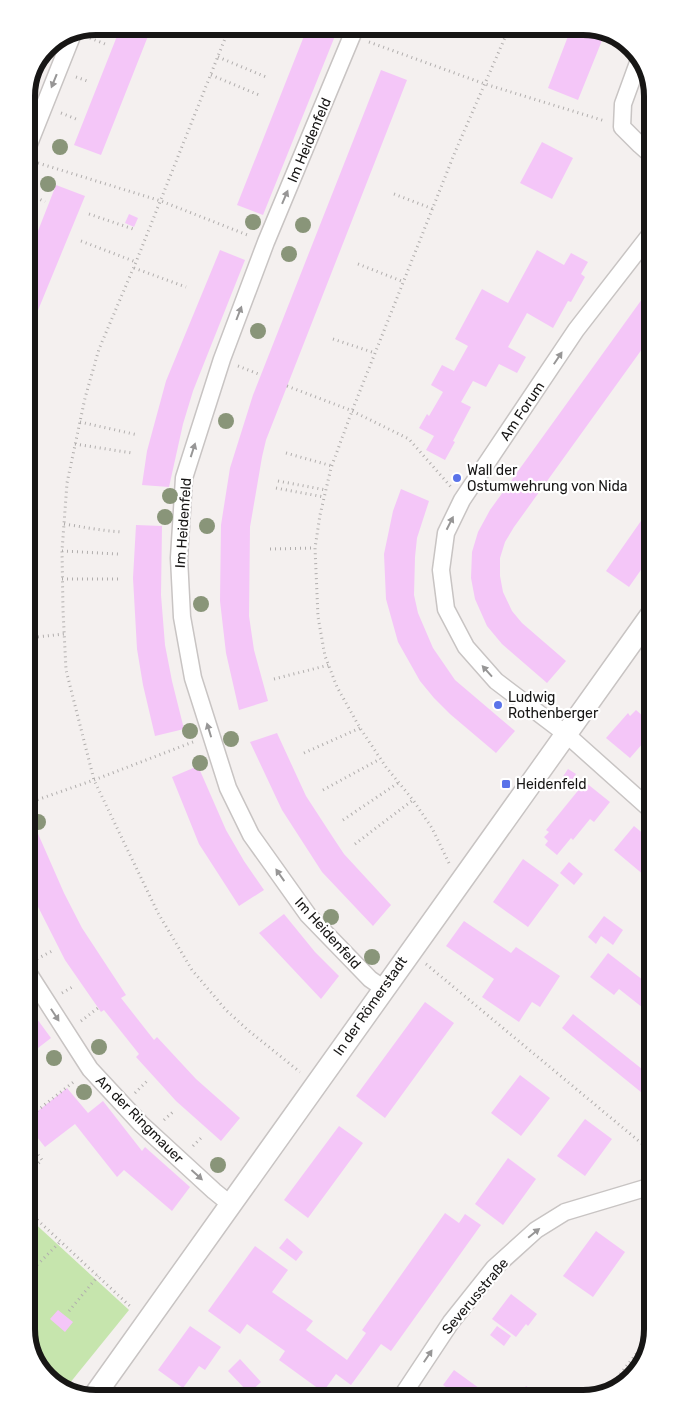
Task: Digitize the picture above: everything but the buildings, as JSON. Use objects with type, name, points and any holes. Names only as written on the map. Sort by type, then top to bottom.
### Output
[{"type":"street","name":"Im Heidenfeld","points":[[352,35],[266,242],[222,359],[184,478],[179,558],[182,617],[193,678],[228,788],[251,836],[308,915],[370,979],[383,988]]},
{"type":"street","points":[[35,144],[70,41]]},
{"type":"street","points":[[637,67],[623,104],[622,127],[644,148]]},
{"type":"street","name":"Am Forum","points":[[644,244],[576,330],[462,500],[446,533],[441,570],[446,609],[466,647],[496,681],[566,734],[644,804]]},
{"type":"street","name":"In der Römerstadt","points":[[98,1390],[383,988],[644,625]]},
{"type":"street","name":"An der Ringmauer","points":[[35,983],[90,1069],[141,1124],[230,1204]]},
{"type":"street","name":"Severusstraße","points":[[406,1390],[451,1322],[494,1268],[536,1230],[565,1212],[644,1188]]},
{"type":"path","points":[[227,35],[134,268],[99,349],[85,398],[67,483],[62,551],[66,670],[94,780],[158,913],[192,970],[226,1010],[243,1026],[301,1072]]},
{"type":"path","points":[[364,35],[485,84],[622,127]]},
{"type":"path","points":[[450,866],[432,828],[413,800],[380,759],[337,687],[325,656],[318,616],[315,548],[316,534],[332,466],[352,411],[433,209],[506,35]]},
{"type":"path","points":[[218,57],[266,77]]},
{"type":"path","points":[[211,74],[259,95]]},
{"type":"path","points":[[35,157],[160,201],[266,242]]},
{"type":"path","points":[[394,194],[433,209]]},
{"type":"path","points":[[35,197],[45,202]]},
{"type":"path","points":[[89,214],[133,229]]},
{"type":"path","points":[[81,241],[136,262]]},
{"type":"path","points":[[358,264],[404,282]]},
{"type":"path","points":[[134,268],[186,287]]},
{"type":"path","points":[[333,339],[375,353]]},
{"type":"path","points":[[287,386],[352,411],[409,439],[462,500]]},
{"type":"path","points":[[80,422],[138,435]]},
{"type":"path","points":[[75,444],[132,453]]},
{"type":"path","points":[[286,453],[332,466]]},
{"type":"path","points":[[278,481],[326,490]]},
{"type":"path","points":[[276,488],[324,497]]},
{"type":"path","points":[[64,524],[88,527],[100,531],[123,532]]},
{"type":"path","points":[[270,548],[315,548]]},
{"type":"path","points":[[62,551],[118,554]]},
{"type":"path","points":[[62,579],[119,579]]},
{"type":"path","points":[[35,637],[64,634]]},
{"type":"path","points":[[274,679],[329,665]]},
{"type":"path","points":[[304,753],[360,728]]},
{"type":"path","points":[[35,800],[94,780],[210,736]]},
{"type":"path","points":[[322,790],[380,759]]},
{"type":"path","points":[[343,820],[398,783]]},
{"type":"path","points":[[356,844],[413,800]]},
{"type":"path","points":[[425,963],[644,1145]]},
{"type":"path","points":[[35,1112],[90,1069]]},
{"type":"path","points":[[35,1151],[42,1160],[35,1166]]},
{"type":"path","points":[[35,1219],[135,1311]]},
{"type":"path","points":[[35,1267],[60,1242]]},
{"type":"path","points":[[69,1311],[98,1276]]},
{"type":"path","points":[[614,1382],[641,1350]]},
{"type":"green space","points":[[35,1224],[129,1310],[69,1384],[53,1372],[43,1360],[36,1341]]},
{"type":"place","name":"Wall der Ostumwehrung von Nida","points":[[457,478]]},
{"type":"place","name":"Ludwig Rothenberger","points":[[498,705]]},
{"type":"place","name":"Heidenfeld","points":[[506,784]]}]
